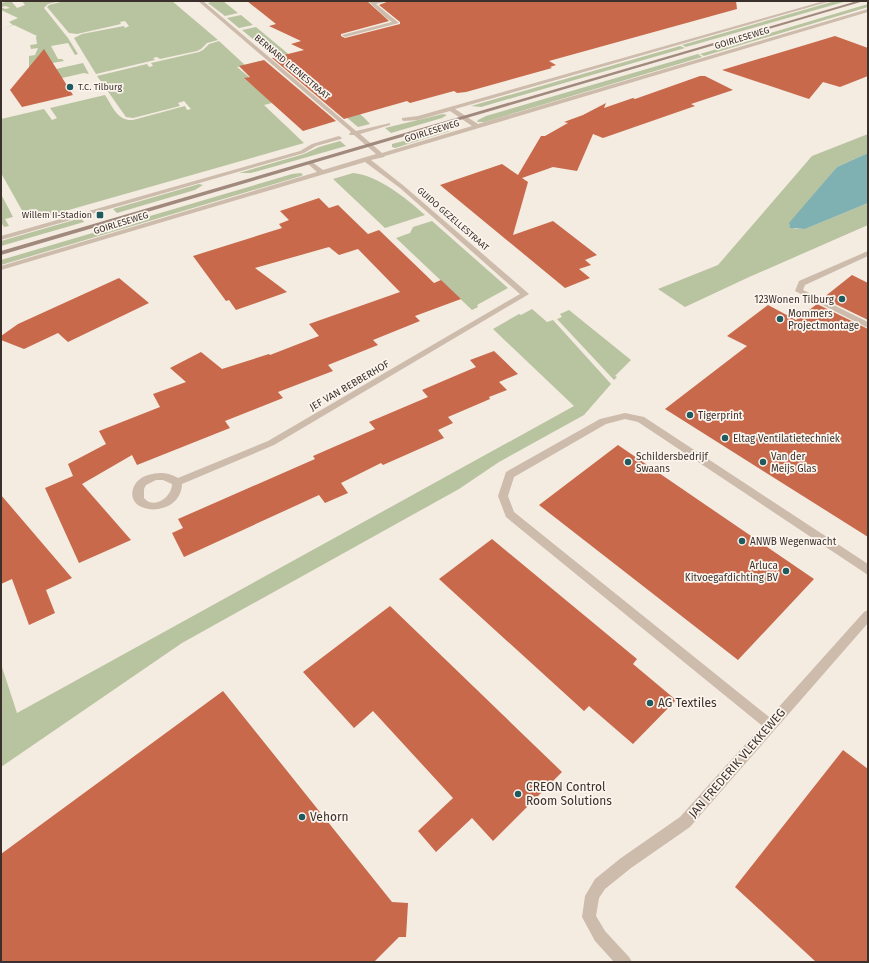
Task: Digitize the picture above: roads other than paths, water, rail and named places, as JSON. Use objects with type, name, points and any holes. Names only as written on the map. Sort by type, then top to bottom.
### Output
[{"type":"street","points":[[371,2],[386,1]]},
{"type":"street","name":"GOIRLESEWEG","points":[[404,119],[418,118],[451,109],[829,1]]},
{"type":"street","name":"GOIRLESEWEG","points":[[1,254],[862,1]]},
{"type":"street","name":"BERNARD LEENESTRAAT","points":[[203,2],[353,134],[382,156]]},
{"type":"street","points":[[344,35],[396,23],[371,2]]},
{"type":"street","name":"GOIRLESEWEG","points":[[1,268],[382,156],[477,126],[868,10]]},
{"type":"street","points":[[451,109],[477,126]]},
{"type":"street","points":[[353,134],[388,124]]},
{"type":"street","name":"GOIRLESEWEG","points":[[1,238],[302,152],[314,146],[339,138]]},
{"type":"street","name":"GUIDO GEZELLESTRAAT","points":[[366,160],[402,187],[525,294]]},
{"type":"street","points":[[310,163],[322,173]]},
{"type":"street","points":[[223,174],[233,186]]},
{"type":"street","points":[[868,253],[802,283],[799,291],[868,325]]},
{"type":"street","name":"JEF VAN BEBBERHOF","points":[[178,482],[271,443],[525,294]]},
{"type":"street","points":[[770,725],[510,514],[503,496],[510,476],[603,421],[625,416],[641,419],[868,570]]},
{"type":"street","name":"JAN FREDERIK VLEKKEWEG","points":[[624,962],[600,936],[589,917],[592,896],[600,884],[626,863],[685,822],[868,615]]},
{"type":"water","points":[[868,153],[868,203],[805,229],[790,228],[789,223],[837,167]]},
{"type":"place","name":"T.C. Tilburg","points":[[70,87]]},
{"type":"place","name":"Willem II-Stadion","points":[[100,215]]},
{"type":"place","name":"123Wonen Tilburg","points":[[842,299]]},
{"type":"place","name":"Mommers Projectmontage","points":[[780,319]]},
{"type":"place","name":"Tigerprint","points":[[690,415]]},
{"type":"place","name":"Eltag Ventilatietechniek","points":[[725,438]]},
{"type":"place","name":"Schildersbedrijf Swaans","points":[[628,462]]},
{"type":"place","name":"Van der Meijs Glas","points":[[763,462]]},
{"type":"place","name":"ANWB Wegenwacht","points":[[742,541]]},
{"type":"place","name":"Arluca Kitvoegafdichting BV","points":[[786,571]]},
{"type":"place","name":"AG Textiles","points":[[650,703]]},
{"type":"place","name":"CREON Control Room Solutions","points":[[518,794]]},
{"type":"place","name":"Vehorn","points":[[302,817]]}]
